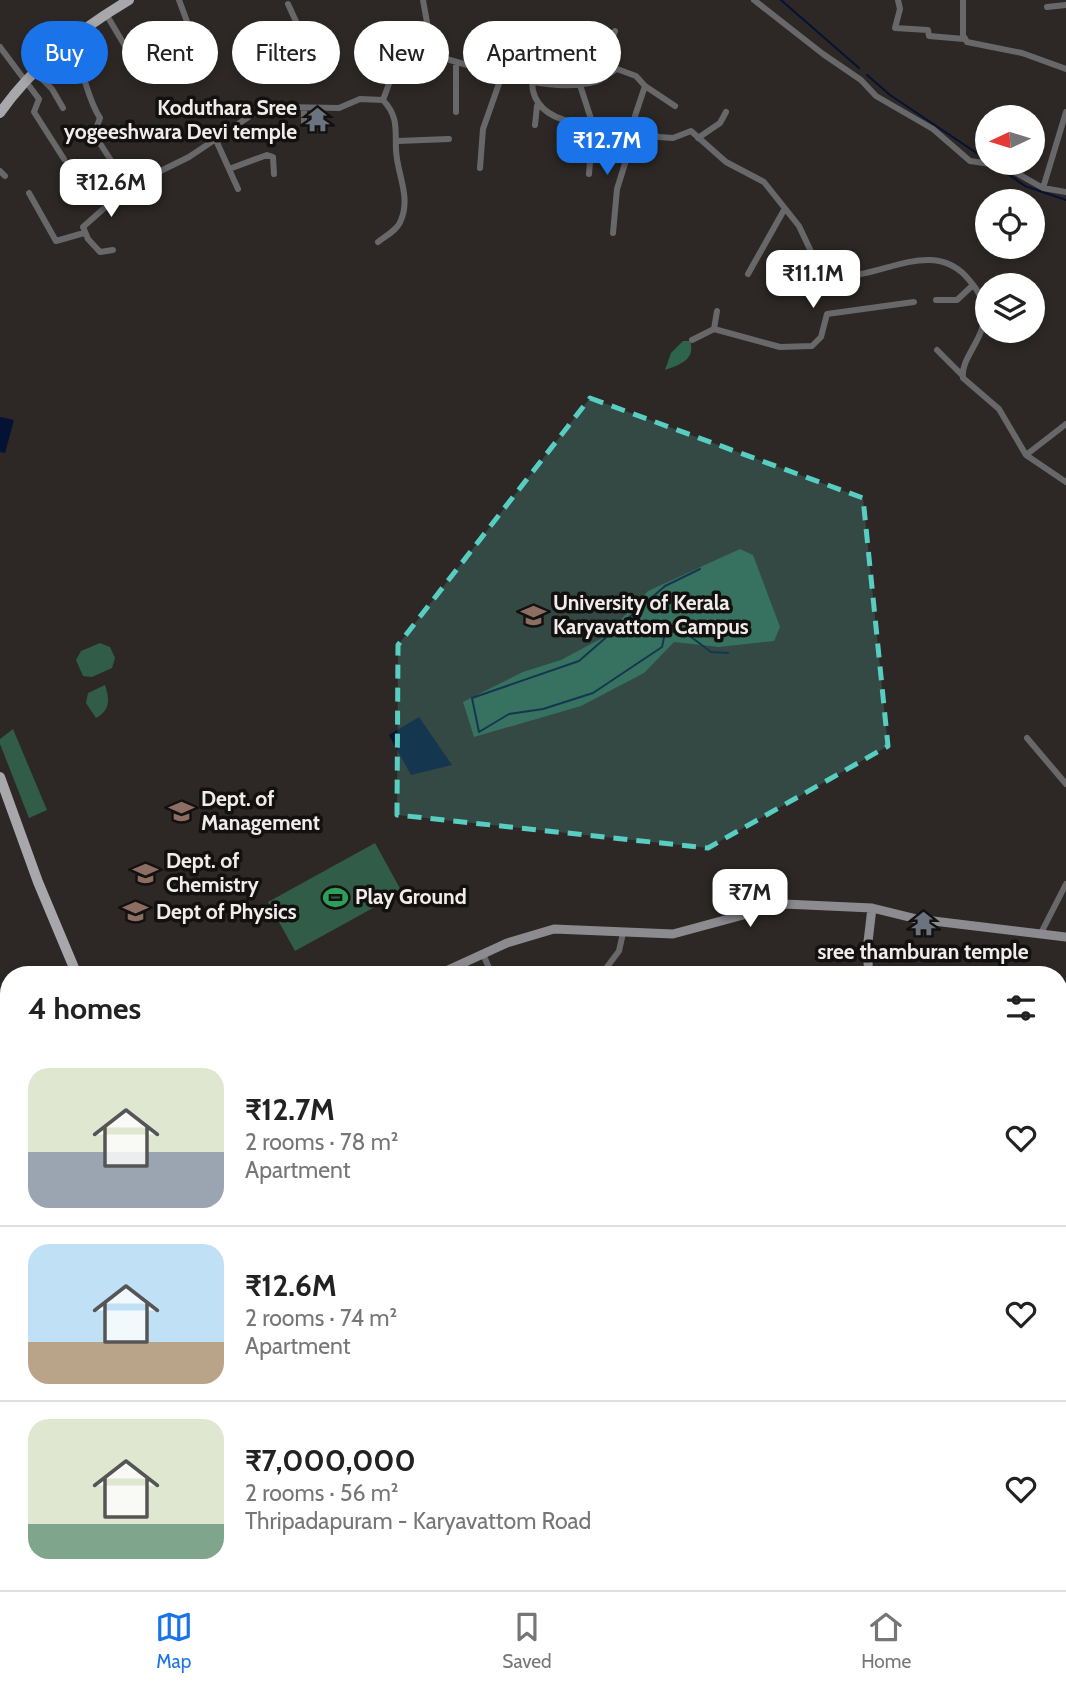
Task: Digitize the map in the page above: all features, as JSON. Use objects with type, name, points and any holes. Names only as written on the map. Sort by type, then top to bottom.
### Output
[{"type":"main road","points":[[97,21],[129,0]]},
{"type":"main road","points":[[0,113],[24,84]]},
{"type":"main road","points":[[0,777],[34,874],[73,966]]},
{"type":"main road","points":[[460,966],[483,954],[554,929],[673,934],[784,904],[872,908],[917,919],[1066,937]]},
{"type":"main road","points":[[868,966],[867,950],[872,908]]},
{"type":"street","points":[[179,0],[187,21]]},
{"type":"street","points":[[423,0],[427,21]]},
{"type":"street","points":[[754,0],[822,54],[861,80],[876,96],[933,129],[975,162]]},
{"type":"street","points":[[898,0],[900,9],[895,28],[928,30],[929,36],[964,39],[1022,52],[1066,69]]},
{"type":"street","points":[[964,0],[964,39]]},
{"type":"street","points":[[289,4],[296,21]]},
{"type":"street","points":[[1047,8],[1066,5]]},
{"type":"street","points":[[106,14],[122,41]]},
{"type":"street","points":[[0,47],[21,77]]},
{"type":"street","points":[[449,60],[463,64]]},
{"type":"street","points":[[456,62],[456,112]]},
{"type":"street","points":[[621,72],[626,71],[642,80],[645,86],[675,106]]},
{"type":"street","points":[[26,84],[39,99],[34,113],[64,159]]},
{"type":"street","points":[[47,84],[62,108]]},
{"type":"street","points":[[85,84],[88,96],[100,118],[94,128],[94,134],[128,187]]},
{"type":"street","points":[[383,100],[389,84]]},
{"type":"street","points":[[480,168],[482,128],[499,84]]},
{"type":"street","points":[[531,84],[532,98],[537,106],[570,122],[593,125],[614,136],[628,154],[617,189],[613,233]]},
{"type":"street","points":[[556,84],[584,84]]},
{"type":"street","points":[[580,85],[593,125],[589,174]]},
{"type":"street","points":[[645,86],[635,116],[637,127],[659,137],[677,138],[688,131],[726,162],[764,182],[799,226],[815,260],[834,275],[853,274],[904,262],[937,261],[957,268],[973,285],[984,307],[985,322],[962,374]]},
{"type":"street","points":[[84,233],[86,222],[128,187],[189,157],[253,114],[283,107],[319,110],[339,108],[360,99],[383,100]]},
{"type":"street","points":[[378,242],[400,224],[404,213],[403,177],[396,149],[398,141],[392,112],[383,100]]},
{"type":"street","points":[[536,125],[537,106]]},
{"type":"street","points":[[304,108],[304,122]]},
{"type":"street","points":[[698,138],[720,123],[726,112]]},
{"type":"street","points":[[1043,188],[1066,112]]},
{"type":"street","points":[[215,138],[237,189]]},
{"type":"street","points":[[398,141],[449,139]]},
{"type":"street","points":[[229,169],[267,155],[273,157],[274,174]]},
{"type":"street","points":[[1020,175],[1043,188],[1066,192]]},
{"type":"street","points":[[29,193],[56,241],[84,233]]},
{"type":"street","points":[[748,274],[784,210]]},
{"type":"street","points":[[84,233],[100,252],[113,250]]},
{"type":"street","points":[[936,300],[957,300],[973,285]]},
{"type":"street","points":[[692,340],[714,329],[780,347],[802,347],[817,342],[830,312],[914,302]]},
{"type":"street","points":[[714,329],[717,311]]},
{"type":"street","points":[[937,350],[962,374],[965,381],[1003,414],[1026,455],[1066,482]]},
{"type":"street","points":[[1026,455],[1066,424]]},
{"type":"street","points":[[1027,738],[1066,784]]},
{"type":"street","points":[[1041,933],[1066,884]]},
{"type":"street","points":[[608,966],[620,951],[623,933]]},
{"type":"street","points":[[483,954],[488,966]]},
{"type":"highlighted area","points":[[590,398],[863,498],[888,746],[708,848],[397,815],[398,645]]},
{"type":"green space","points":[[683,341],[690,341],[689,357],[665,370],[671,353]]},
{"type":"green space","points":[[740,549],[753,555],[780,627],[774,641],[719,647],[674,642],[644,673],[581,706],[474,737],[463,702],[523,672],[561,660],[604,637],[648,591]]},
{"type":"green space","points":[[100,643],[110,647],[115,658],[112,668],[92,677],[83,676],[76,660],[81,651]]},
{"type":"green space","points":[[105,685],[108,704],[104,712],[96,718],[86,703],[88,693]]},
{"type":"green space","points":[[13,729],[47,810],[29,818],[0,744],[0,739]]},
{"type":"green space","name":"Play Ground","points":[[375,843],[402,892],[295,951],[268,902]]},
{"type":"water","points":[[594,119],[620,127],[625,139],[613,152],[588,134]]},
{"type":"water","points":[[0,417],[14,420],[5,453],[0,452]]},
{"type":"water","points":[[419,717],[452,765],[411,775],[389,735]]},
{"type":"waterway","points":[[781,0],[859,68]]},
{"type":"waterway","points":[[867,75],[890,95],[975,152]]},
{"type":"waterway","points":[[1009,175],[1025,186],[1066,200]]},
{"type":"waterway","points":[[700,569],[665,586],[579,661],[472,698],[479,732],[509,714],[543,709],[593,693],[662,647],[665,633],[682,630],[711,652],[728,653]]},
{"type":"place","name":"Koduthara Sree yogeeshwara Devi temple","points":[[317,120]]},
{"type":"place","name":"University of Kerala Karyavattom Campus","points":[[533,615]]},
{"type":"place","name":"Dept. of Management","points":[[181,811]]},
{"type":"place","name":"Dept. of Chemistry","points":[[146,873]]},
{"type":"place","name":"Play Ground","points":[[335,897]]},
{"type":"place","name":"Dept of Physics","points":[[136,912]]},
{"type":"place","name":"sree thamburan temple","points":[[923,923]]}]
